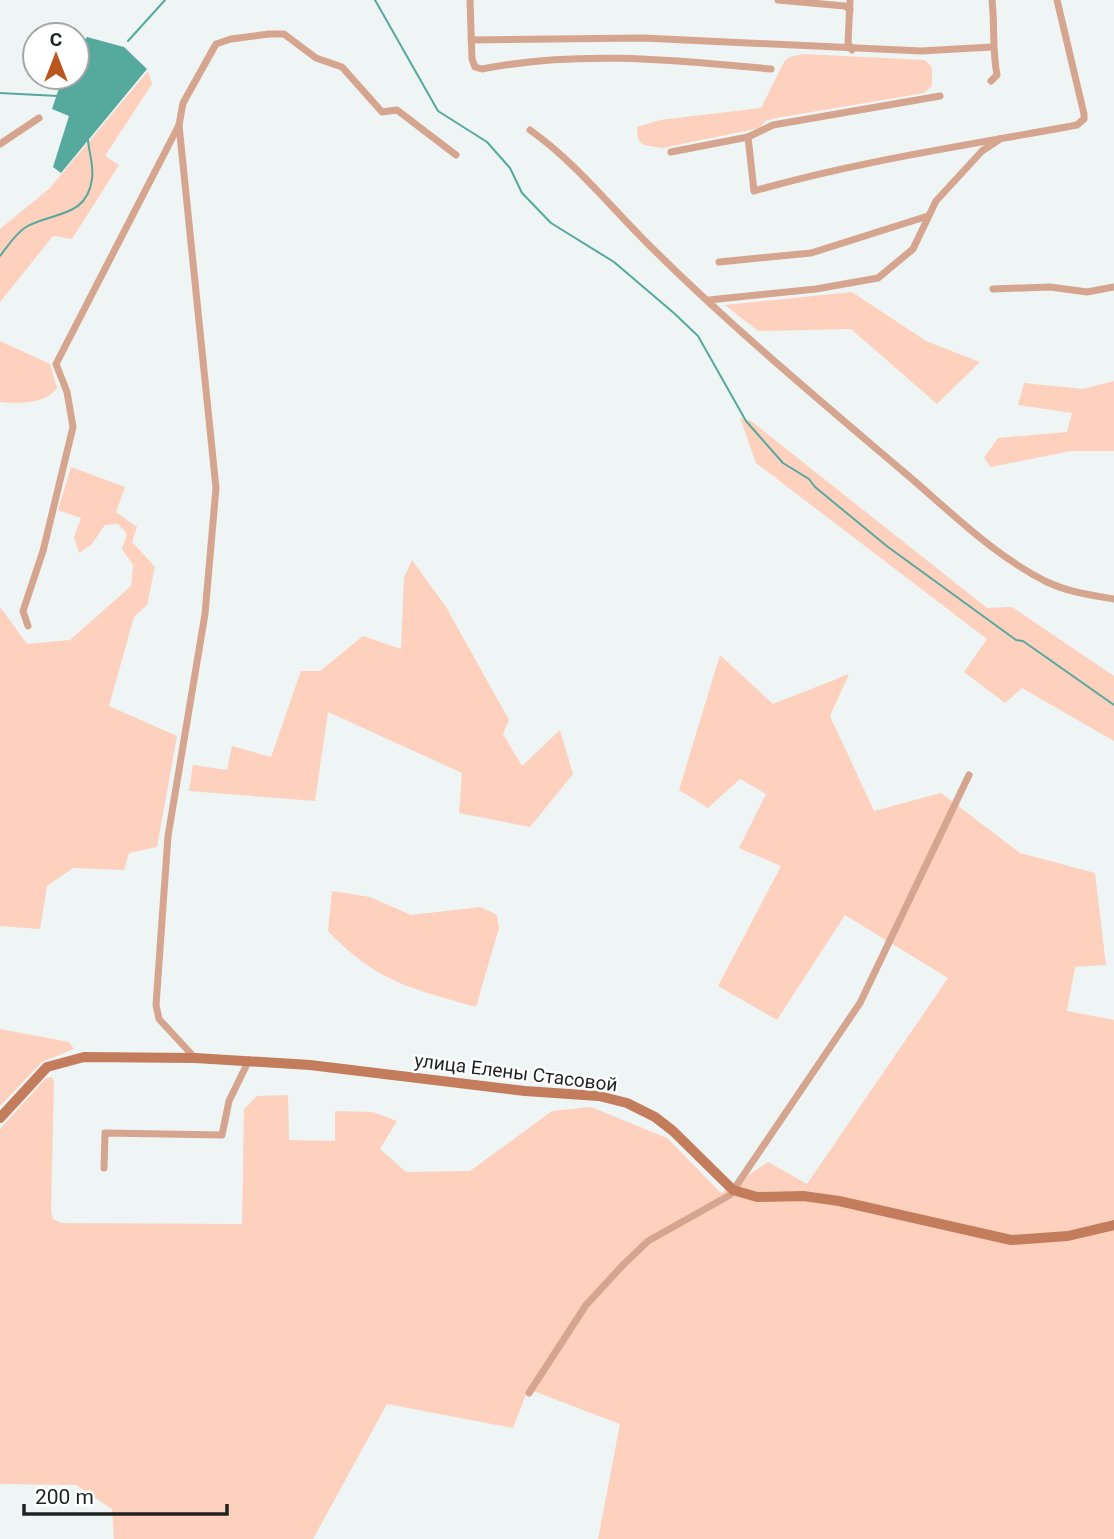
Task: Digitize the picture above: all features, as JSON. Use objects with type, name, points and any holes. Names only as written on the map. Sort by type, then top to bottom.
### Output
[{"type":"main road","name":"улица Елены Стасовой","points":[[0,1118],[47,1067],[84,1057],[249,1060],[599,1096],[627,1102],[673,1131],[733,1190]]},
{"type":"main road","points":[[733,1190],[757,1197],[803,1196],[839,1201],[1011,1240],[1068,1236],[1114,1224]]},
{"type":"street","points":[[470,0],[475,67],[482,69],[548,57],[623,56],[771,69]]},
{"type":"street","points":[[778,0],[845,6],[850,10]]},
{"type":"street","points":[[850,0],[849,43],[852,50]]},
{"type":"street","points":[[991,81],[998,75],[992,47],[995,28],[992,0]]},
{"type":"street","points":[[748,137],[754,191],[801,178],[1002,137],[1077,125],[1084,119],[1057,0]]},
{"type":"street","points":[[195,1058],[159,1019],[156,1005],[168,836],[205,614],[216,488],[179,125],[183,103],[216,44],[231,38],[284,34],[316,58],[342,67],[382,112],[397,110],[456,155]]},
{"type":"street","points":[[471,40],[643,38],[852,50],[922,51],[992,47]]},
{"type":"street","points":[[671,152],[748,137],[773,125],[940,96]]},
{"type":"street","points":[[0,144],[39,118]]},
{"type":"street","points":[[28,626],[23,611],[43,551],[72,427],[67,392],[56,364],[179,125]]},
{"type":"street","points":[[530,130],[560,151],[648,243],[709,300],[862,437],[1005,557],[1048,582],[1074,592],[1114,598]]},
{"type":"street","points":[[709,300],[816,289],[878,278],[914,249],[936,201],[982,151],[1002,137]]},
{"type":"street","points":[[719,262],[811,253],[928,216]]},
{"type":"street","points":[[993,289],[1050,287],[1087,292],[1114,287]]},
{"type":"street","points":[[529,1393],[586,1305],[623,1265],[648,1241],[730,1195],[860,1003],[968,775]]},
{"type":"street","points":[[104,1168],[105,1133],[222,1135],[229,1101],[249,1060]]},
{"type":"shaded area","points":[[91,38],[124,47],[147,69],[61,173],[53,167],[69,116],[52,109],[58,91],[91,91]]},
{"type":"shaded area","points":[[803,54],[925,60],[932,67],[932,86],[924,93],[776,118],[765,121],[760,128],[662,148],[643,145],[638,139],[637,127],[660,120],[761,108],[784,62],[789,57]]},
{"type":"shaded area","points":[[148,71],[152,84],[105,156],[119,165],[72,239],[53,236],[0,302],[0,229],[50,188]]},
{"type":"shaded area","points":[[852,292],[926,341],[980,362],[937,404],[851,329],[758,331],[725,305]]},
{"type":"shaded area","points":[[0,341],[50,364],[57,388],[39,400],[23,403],[0,402]]},
{"type":"shaded area","points":[[1114,381],[1114,451],[1071,451],[991,467],[984,458],[998,438],[1067,432],[1072,413],[1018,405],[1024,383],[1083,389]]},
{"type":"shaded area","points":[[740,418],[751,421],[987,608],[1012,607],[1114,676],[1114,741],[1022,688],[1005,703],[964,672],[987,639],[756,463]]},
{"type":"shaded area","points":[[71,467],[125,487],[116,512],[137,527],[132,542],[155,567],[147,605],[134,617],[109,706],[177,736],[157,847],[129,853],[124,870],[73,868],[47,886],[40,929],[0,926],[0,607],[27,644],[70,640],[131,586],[133,565],[122,549],[127,534],[118,524],[105,525],[91,545],[79,553],[74,537],[81,518],[58,510]]},
{"type":"shaded area","points":[[412,560],[446,607],[509,720],[503,734],[522,766],[560,730],[573,774],[530,827],[459,813],[462,773],[328,712],[315,801],[189,791],[193,765],[227,770],[232,746],[271,757],[301,671],[320,671],[363,636],[401,649],[404,577]]},
{"type":"shaded area","points":[[720,655],[773,704],[849,674],[830,716],[874,811],[941,793],[1020,853],[1095,873],[1106,965],[1075,967],[1067,1011],[1114,1020],[1114,1539],[598,1539],[620,1424],[528,1389],[513,1428],[387,1404],[313,1539],[114,1539],[112,1509],[76,1485],[0,1484],[0,1129],[45,1079],[51,1077],[54,1081],[51,1211],[53,1219],[61,1223],[242,1224],[244,1109],[257,1096],[288,1095],[289,1140],[335,1141],[335,1111],[373,1112],[397,1121],[380,1149],[406,1172],[470,1171],[552,1111],[591,1107],[667,1138],[721,1193],[768,1162],[807,1184],[948,978],[845,915],[777,1020],[718,986],[781,866],[739,848],[766,794],[740,779],[708,808],[679,790]]},
{"type":"shaded area","points":[[332,891],[370,897],[411,915],[481,907],[497,915],[499,928],[476,1007],[413,988],[363,962],[328,931]]},
{"type":"shaded area","points":[[0,1029],[69,1042],[74,1049],[42,1062],[0,1106]]},
{"type":"waterway","points":[[128,41],[165,0]]},
{"type":"waterway","points":[[375,0],[438,111],[487,142],[510,168],[522,193],[551,223],[614,262],[698,336],[746,421],[783,463],[809,479],[815,487],[888,547],[1016,640],[1023,641],[1114,705]]},
{"type":"waterway","points":[[0,93],[58,96]]},
{"type":"waterway","points":[[0,256],[26,227],[67,212],[83,201],[89,192],[92,179],[88,140]]}]
